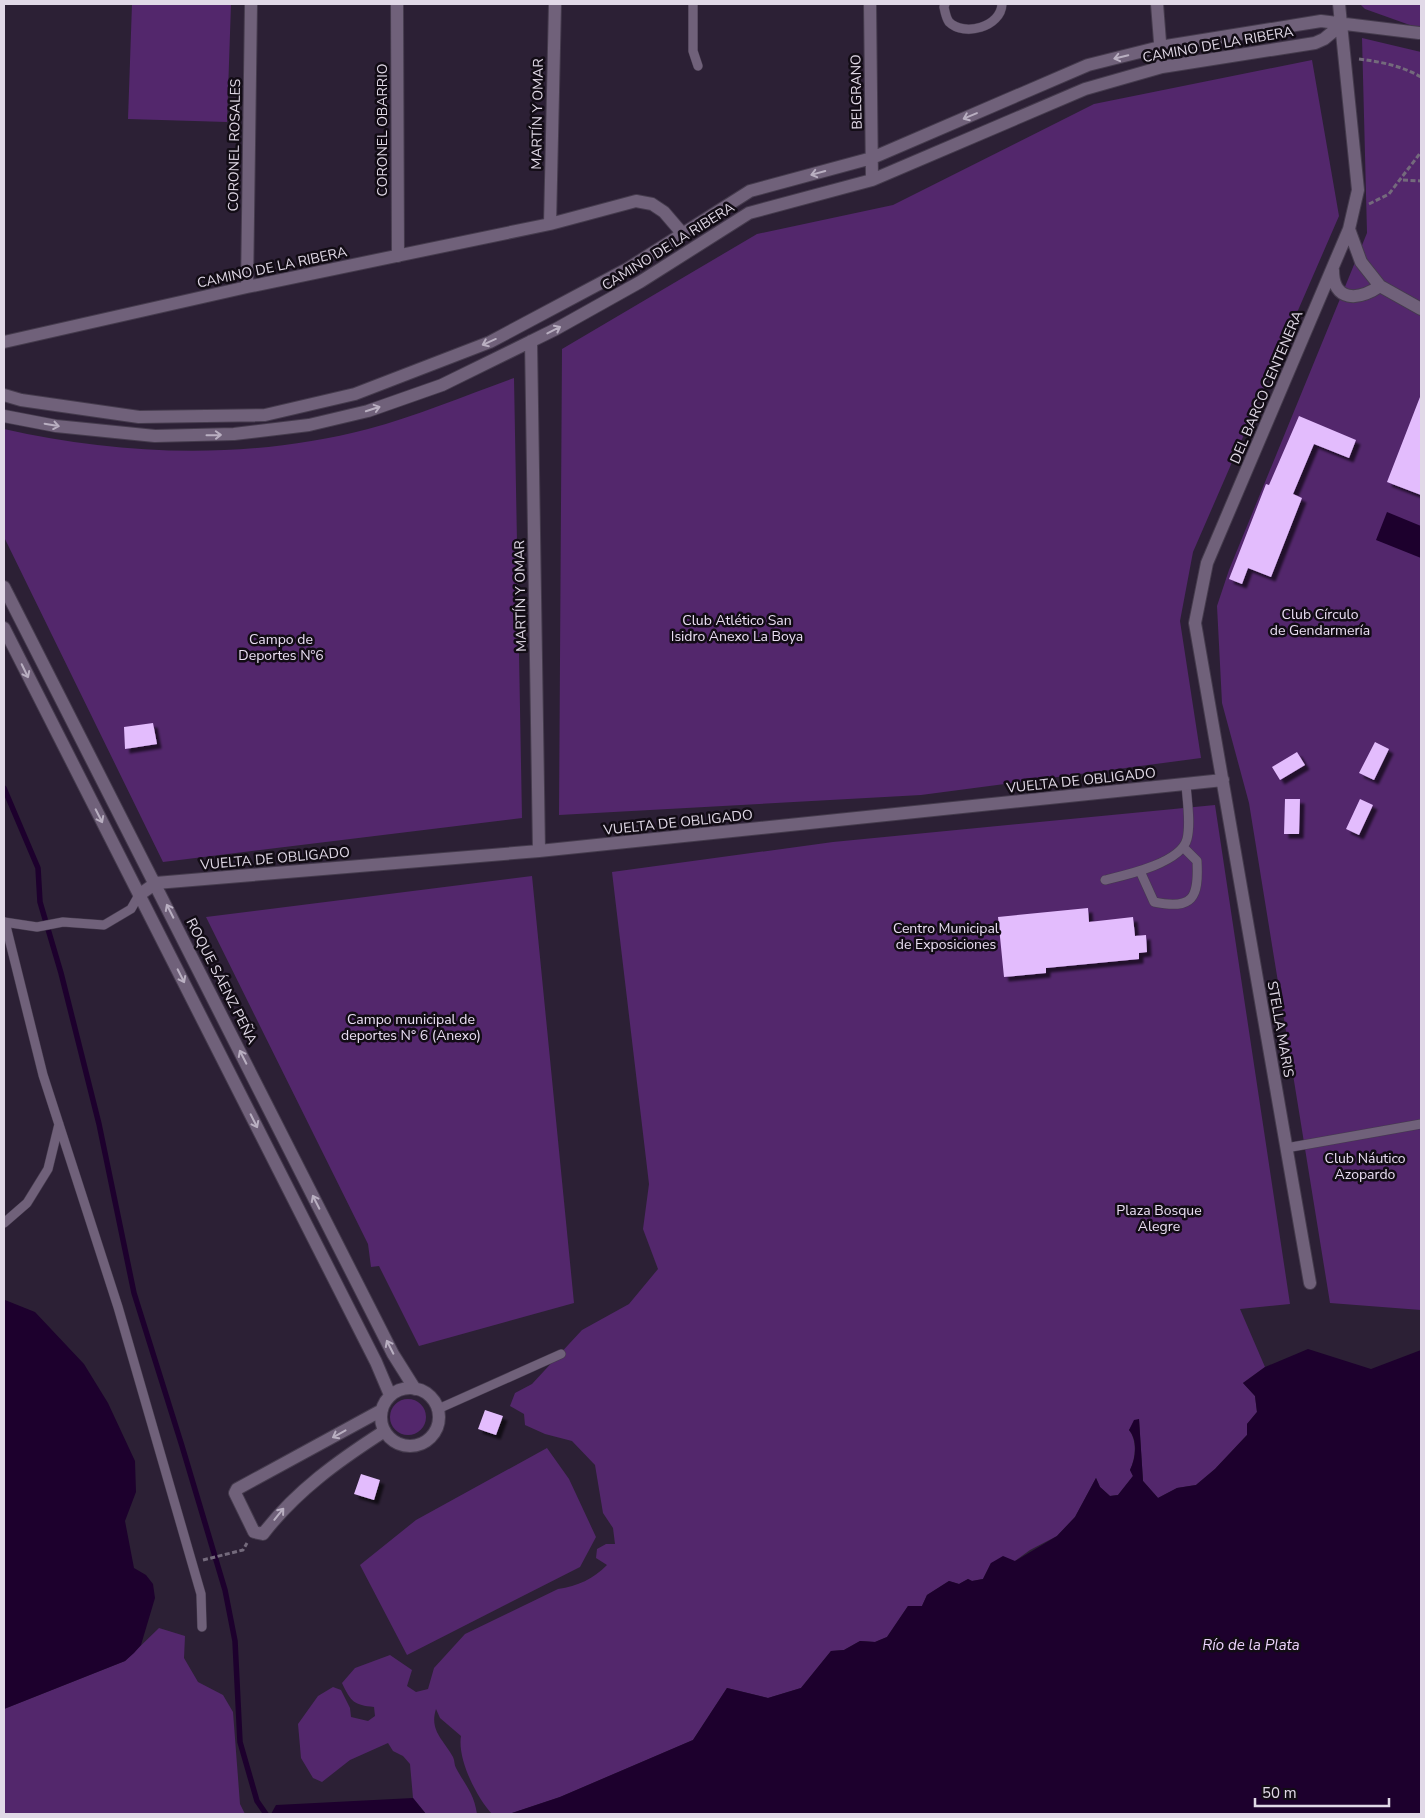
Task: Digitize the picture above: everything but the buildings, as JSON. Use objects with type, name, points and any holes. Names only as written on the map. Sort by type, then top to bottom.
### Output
[{"type":"street","name":"CORONEL ROSALES","points":[[247,287],[251,4]]},
{"type":"street","name":"CORONEL OBARRIO","points":[[397,4],[398,256]]},
{"type":"street","name":"MARTÍN Y OMAR","points":[[550,224],[555,4]]},
{"type":"street","name":"BELGRANO","points":[[870,4],[872,180]]},
{"type":"street","points":[[1157,4],[1162,67]]},
{"type":"street","name":"DEL BARCO CENTENERA","points":[[1224,780],[1195,623],[1207,563],[1333,267],[1349,228],[1353,212],[1358,190],[1339,4]]},
{"type":"street","name":"CAMINO DE LA RIBERA","points":[[4,395],[21,400],[139,417],[265,415],[355,394],[490,342],[627,268],[750,191],[872,158],[1088,65],[1160,47],[1321,21],[1341,25],[1419,33]]},
{"type":"street","name":"CAMINO DE LA RIBERA","points":[[4,416],[56,426],[155,436],[234,434],[309,425],[368,410],[442,385],[531,341],[640,282],[749,213],[872,180],[1085,89],[1162,67],[1315,43],[1324,39],[1341,25]]},
{"type":"street","name":"CAMINO DE LA RIBERA","points":[[4,342],[247,287],[550,224],[636,201],[652,204],[664,212],[682,233]]},
{"type":"street","points":[[1349,228],[1361,262],[1380,286],[1421,309]]},
{"type":"street","points":[[1333,267],[1333,279],[1336,287],[1344,294],[1352,297],[1367,295],[1380,286]]},
{"type":"street","name":"MARTÍN Y OMAR","points":[[531,341],[539,851]]},
{"type":"street","name":"ROQUE SÁENZ PEÑA","points":[[4,587],[156,883],[393,1354],[415,1388],[422,1390],[432,1398],[438,1409]]},
{"type":"street","points":[[4,628],[376,1362],[390,1395]]},
{"type":"street","name":"VUELTA DE OBLIGADO","points":[[156,883],[539,851],[1224,780]]},
{"type":"street","name":"STELLA MARIS","points":[[1224,780],[1310,1283]]},
{"type":"street","points":[[139,895],[156,883]]},
{"type":"street","points":[[415,1388],[390,1395],[382,1410],[380,1416],[383,1432],[395,1443],[410,1447],[426,1442],[435,1433],[439,1422],[438,1409]]},
{"type":"street","points":[[382,1410],[237,1489],[236,1493],[254,1532],[263,1534],[282,1509],[336,1462],[383,1432]]},
{"type":"lane","points":[[693,4],[693,51],[698,66]]},
{"type":"lane","points":[[945,4],[944,7],[948,20],[958,28],[974,31],[994,20],[1002,8],[1002,4]]},
{"type":"lane","points":[[1105,880],[1140,872],[1164,860],[1183,847],[1187,839],[1186,784]]},
{"type":"lane","points":[[1140,872],[1154,902],[1183,905],[1192,898],[1198,884],[1197,861],[1183,847]]},
{"type":"lane","points":[[139,895],[131,910],[104,925],[63,922],[37,927],[4,922],[43,1075],[118,1306],[201,1594],[202,1627]]},
{"type":"lane","points":[[4,1223],[27,1203],[48,1169],[59,1123]]},
{"type":"lane","points":[[1286,1148],[1421,1124]]},
{"type":"lane","points":[[438,1409],[561,1354]]},
{"type":"path","points":[[1344,57],[1383,62],[1408,70],[1421,77]]},
{"type":"path","points":[[1353,212],[1389,194],[1402,180],[1421,152]]},
{"type":"path","points":[[1402,180],[1421,181]]},
{"type":"path","points":[[196,1562],[233,1552]]},
{"type":"green space","points":[[132,4],[231,4],[227,122],[128,119]]},
{"type":"green space","points":[[1360,4],[1421,4],[1421,29],[1365,9]]},
{"type":"green space","name":"Club Círculo de Gendarmería","points":[[1362,38],[1421,52],[1421,1310],[1330,1303],[1249,803],[1222,703],[1217,606],[1229,570],[1367,233]]},
{"type":"green space","name":"Club Atlético San Isidro Anexo La Boya","points":[[1312,60],[1339,216],[1193,552],[1180,621],[1201,758],[921,795],[559,815],[562,349],[757,234],[893,205],[1094,104]]},
{"type":"green space","name":"Campo de Deportes Nº6","points":[[514,378],[522,818],[163,862],[4,537],[4,429],[94,445],[140,449],[232,450],[278,446],[323,439],[386,424]]},
{"type":"green space","points":[[1215,805],[1290,1304],[1240,1309],[1265,1367],[1243,1383],[1255,1396],[1257,1412],[1247,1424],[1247,1435],[1215,1469],[1196,1485],[1177,1488],[1158,1498],[1143,1481],[1139,1419],[1129,1430],[1134,1444],[1134,1455],[1130,1470],[1133,1476],[1118,1495],[1110,1496],[1100,1487],[1096,1478],[1075,1517],[1057,1536],[1030,1550],[1015,1561],[991,1563],[983,1579],[972,1581],[968,1579],[959,1584],[949,1581],[927,1595],[922,1606],[908,1606],[887,1637],[875,1642],[860,1641],[844,1650],[831,1651],[801,1688],[768,1698],[727,1688],[693,1740],[560,1797],[509,1814],[492,1814],[469,1778],[462,1756],[461,1736],[440,1718],[436,1709],[434,1723],[438,1735],[453,1757],[455,1767],[471,1795],[477,1814],[426,1814],[413,1798],[410,1764],[403,1756],[393,1751],[388,1743],[350,1760],[322,1782],[313,1778],[301,1758],[298,1724],[318,1696],[333,1687],[341,1690],[350,1708],[351,1717],[368,1721],[375,1716],[374,1707],[357,1704],[348,1694],[342,1683],[355,1668],[390,1655],[412,1670],[407,1686],[416,1692],[428,1689],[434,1668],[465,1634],[558,1589],[579,1584],[591,1578],[607,1565],[596,1558],[597,1549],[606,1544],[615,1544],[613,1528],[603,1513],[595,1465],[572,1441],[545,1434],[525,1425],[524,1414],[510,1406],[515,1393],[532,1384],[582,1330],[629,1304],[658,1269],[643,1229],[649,1184],[612,872],[833,842]]},
{"type":"green space","name":"Campo municipal de deportes N° 6 (Anexo)","points":[[532,876],[574,1303],[419,1346],[379,1266],[371,1267],[368,1244],[206,917]]},
{"type":"green space","points":[[408,1399],[415,1400],[421,1404],[425,1410],[425,1424],[421,1430],[415,1434],[408,1435],[401,1434],[395,1430],[391,1424],[390,1417],[391,1410],[395,1404],[401,1400]]},
{"type":"green space","points":[[547,1448],[569,1479],[596,1537],[580,1567],[407,1655],[360,1565],[416,1520]]},
{"type":"green space","points":[[159,1628],[185,1636],[184,1658],[198,1682],[223,1695],[233,1712],[240,1804],[245,1814],[4,1814],[4,1709],[125,1661]]},
{"type":"water","points":[[1387,512],[1421,526],[1421,558],[1376,540]]},
{"type":"water","points":[[4,1297],[5,1300],[35,1312],[84,1364],[108,1403],[135,1461],[136,1492],[125,1521],[134,1568],[146,1575],[153,1584],[155,1598],[141,1645],[125,1661],[4,1709]]},
{"type":"water","name":"Río de la Plata","points":[[1308,1349],[1371,1369],[1421,1350],[1421,1814],[509,1814],[560,1797],[693,1740],[727,1688],[768,1698],[801,1688],[831,1651],[844,1650],[860,1641],[875,1642],[887,1637],[908,1606],[922,1606],[927,1595],[949,1581],[959,1584],[968,1579],[972,1581],[983,1579],[991,1563],[1003,1556],[1015,1561],[1057,1536],[1075,1517],[1096,1478],[1100,1487],[1110,1496],[1118,1495],[1133,1476],[1130,1470],[1135,1455],[1135,1444],[1129,1430],[1134,1420],[1139,1419],[1143,1481],[1158,1498],[1177,1488],[1196,1485],[1215,1469],[1247,1435],[1247,1424],[1257,1412],[1255,1396],[1243,1383],[1265,1367]]},
{"type":"water","points":[[413,1798],[426,1814],[271,1814],[276,1805]]},
{"type":"waterway","points":[[4,788],[38,868],[40,902],[61,973],[99,1124],[134,1293],[225,1590],[235,1641],[240,1742],[257,1801],[266,1814]]},
{"type":"park label","name":"Centro Municipal de Exposiciones","points":[[946,936]]},
{"type":"park label","name":"Club Náutico Azopardo","points":[[1365,1166]]},
{"type":"park label","name":"Plaza Bosque Alegre","points":[[1159,1218]]}]
